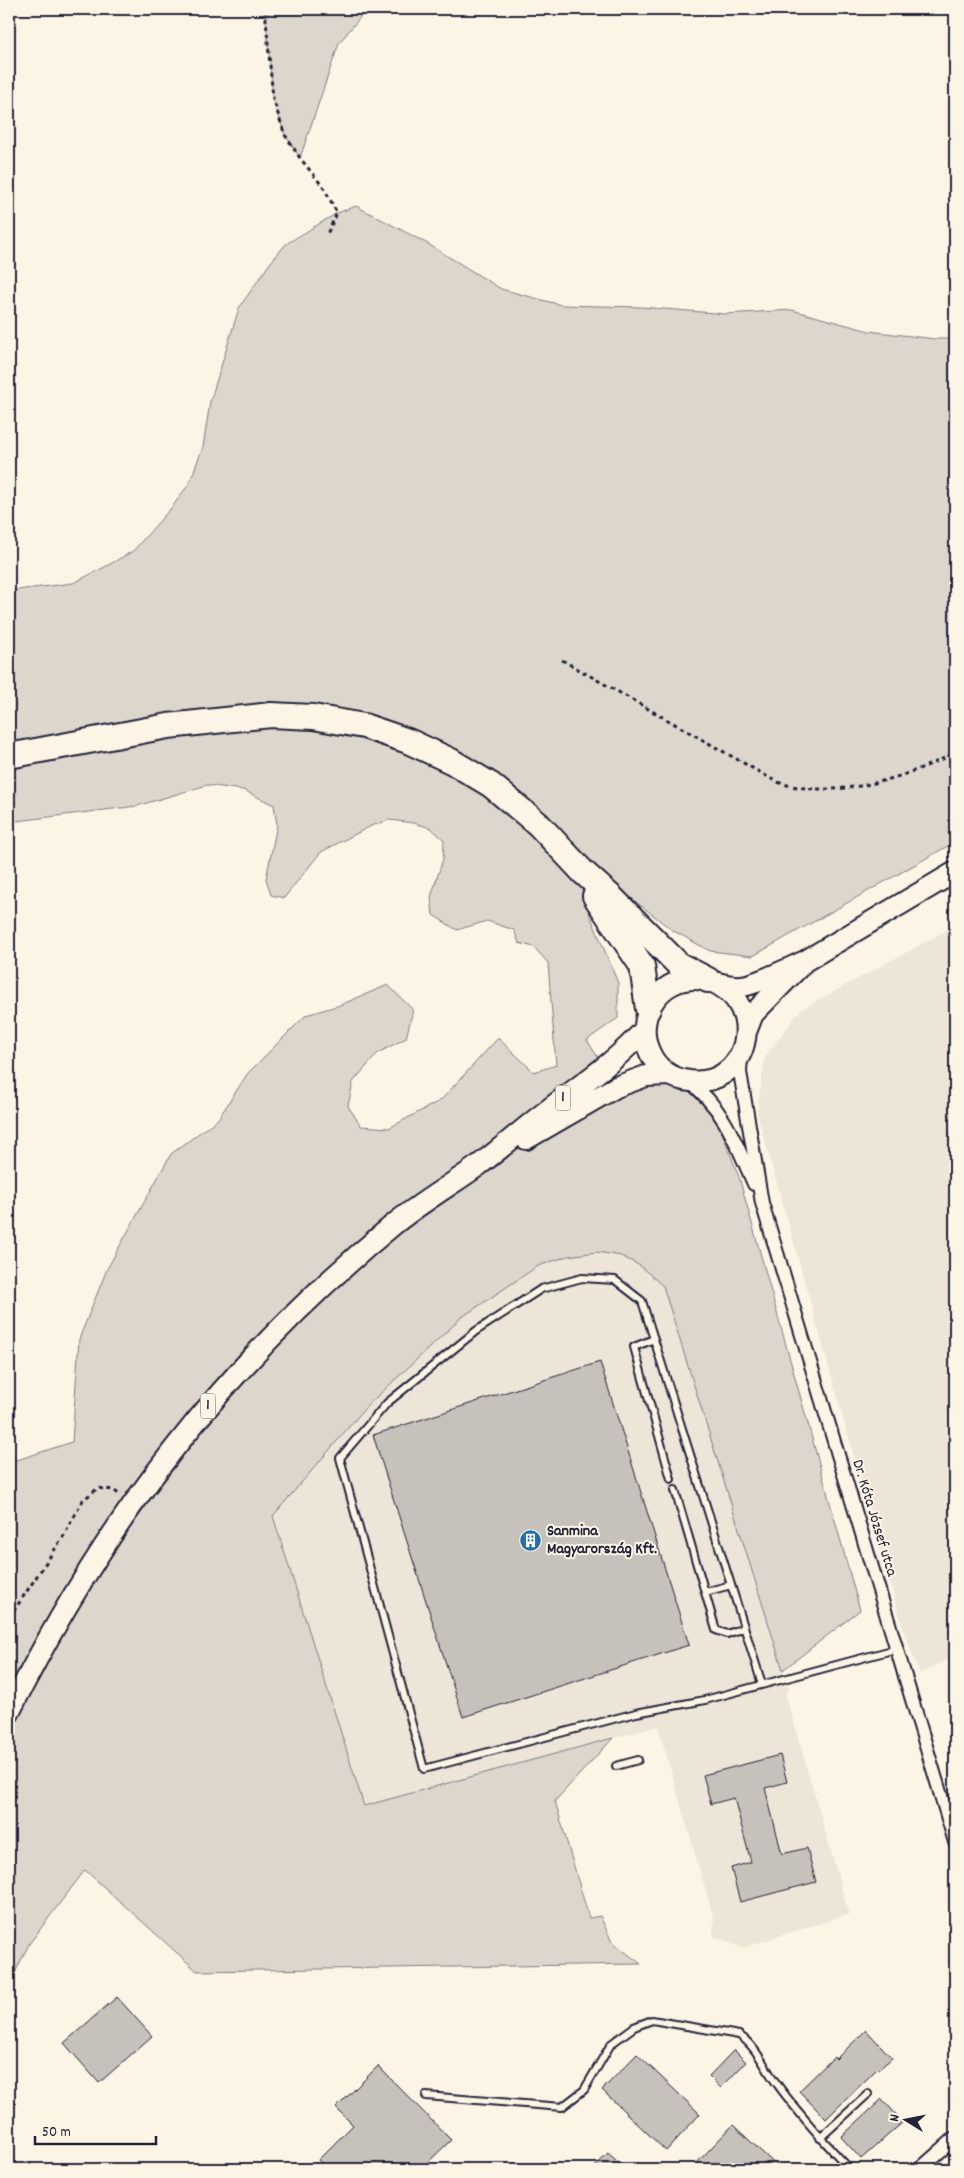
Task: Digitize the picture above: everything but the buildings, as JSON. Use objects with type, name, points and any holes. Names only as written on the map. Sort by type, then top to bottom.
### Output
[{"type":"highway","points":[[9,756],[168,726],[271,715],[313,717],[364,726],[408,741],[451,761],[491,785],[538,824],[583,872],[610,896],[679,965],[708,980]]},
{"type":"highway","points":[[583,872],[599,902],[642,966],[646,1020]]},
{"type":"main road","name":"1","points":[[9,1713],[48,1637],[88,1570],[132,1503],[186,1432],[285,1322],[328,1280],[396,1223],[480,1164],[549,1109],[611,1064],[646,1020],[658,994],[673,984],[690,979],[741,986],[805,961],[955,872]]},
{"type":"main road","name":"1","points":[[480,1164],[559,1121],[616,1087],[646,1076],[704,1081],[719,1075],[732,1065],[744,1042],[753,1014],[805,961]]},
{"type":"main road","points":[[708,980],[724,988],[736,1000],[744,1015],[744,1042]]},
{"type":"main road","points":[[646,1020],[645,1040],[651,1057],[663,1070],[679,1078]]},
{"type":"street","points":[[744,1042],[740,1072],[762,1203]]},
{"type":"street","points":[[679,1078],[702,1091],[727,1123],[762,1203]]},
{"type":"street","name":"Dr. Kóta József utca","points":[[762,1203],[955,1842]]},
{"type":"street","points":[[920,2169],[953,2144]]},
{"type":"lane","points":[[762,1684],[642,1301],[615,1280],[582,1278],[541,1289],[476,1331],[387,1403],[340,1458],[424,1769],[636,1713],[705,1700],[896,1649]]},
{"type":"lane","points":[[654,1338],[634,1347],[671,1478]]},
{"type":"lane","points":[[674,1490],[716,1630],[727,1634],[744,1628]]},
{"type":"lane","points":[[705,1592],[730,1584]]},
{"type":"lane","points":[[616,1766],[638,1760]]},
{"type":"lane","points":[[426,2096],[562,2107],[584,2090],[611,2044],[634,2027],[652,2020],[739,2035],[750,2042],[776,2083],[820,2138],[850,2169]]},
{"type":"lane","points":[[820,2138],[868,2094]]},
{"type":"path","points":[[265,9],[272,99],[285,135],[300,158],[324,188],[338,213],[327,234]]},
{"type":"path","points":[[562,660],[777,782],[791,786],[844,788],[878,782],[934,764],[955,753]]},
{"type":"path","points":[[9,1618],[63,1537],[83,1500],[98,1488],[113,1490],[132,1503]]},
{"type":"shaded area","points":[[265,9],[367,9],[339,43],[300,158],[285,135],[273,99]]},
{"type":"shaded area","points":[[356,206],[428,244],[501,289],[561,305],[640,307],[726,314],[792,310],[869,331],[935,339],[955,339],[955,842],[753,956],[710,951],[672,930],[611,882],[588,910],[618,983],[618,1018],[587,1040],[615,1085],[643,1077],[686,1086],[718,1122],[739,1177],[860,1610],[783,1670],[663,1286],[639,1265],[621,1256],[597,1252],[568,1256],[538,1266],[462,1317],[366,1407],[273,1516],[364,1806],[613,1738],[555,1801],[589,1918],[600,1916],[612,1942],[641,1964],[197,1971],[85,1870],[29,1944],[9,1985],[9,1455],[17,1460],[72,1442],[79,1339],[107,1269],[171,1154],[218,1119],[248,1073],[306,1015],[340,1005],[388,985],[413,1010],[406,1038],[378,1053],[353,1082],[348,1106],[361,1126],[389,1128],[441,1100],[498,1038],[534,1072],[556,1065],[548,963],[534,947],[519,943],[514,930],[487,921],[457,930],[433,915],[431,897],[443,859],[444,840],[431,828],[414,823],[389,820],[371,826],[321,852],[284,898],[271,895],[266,879],[277,825],[274,805],[243,790],[207,785],[137,806],[9,822],[9,589],[17,590],[73,583],[133,551],[172,507],[189,484],[203,447],[210,402],[239,308],[270,263],[286,244],[337,213]]},
{"type":"shaded area","points":[[955,926],[955,1656],[920,1674],[903,1629],[757,1113],[765,1057],[800,1010]]},
{"type":"shaded area","points":[[597,1252],[621,1256],[639,1265],[663,1286],[783,1670],[789,1691],[785,1692],[849,1914],[742,1948],[713,1936],[714,1919],[658,1726],[364,1806],[273,1516],[366,1407],[462,1317],[538,1266],[568,1256]]},
{"type":"place","name":"Sanmina Magyarország Kft.","points":[[531,1540]]}]
